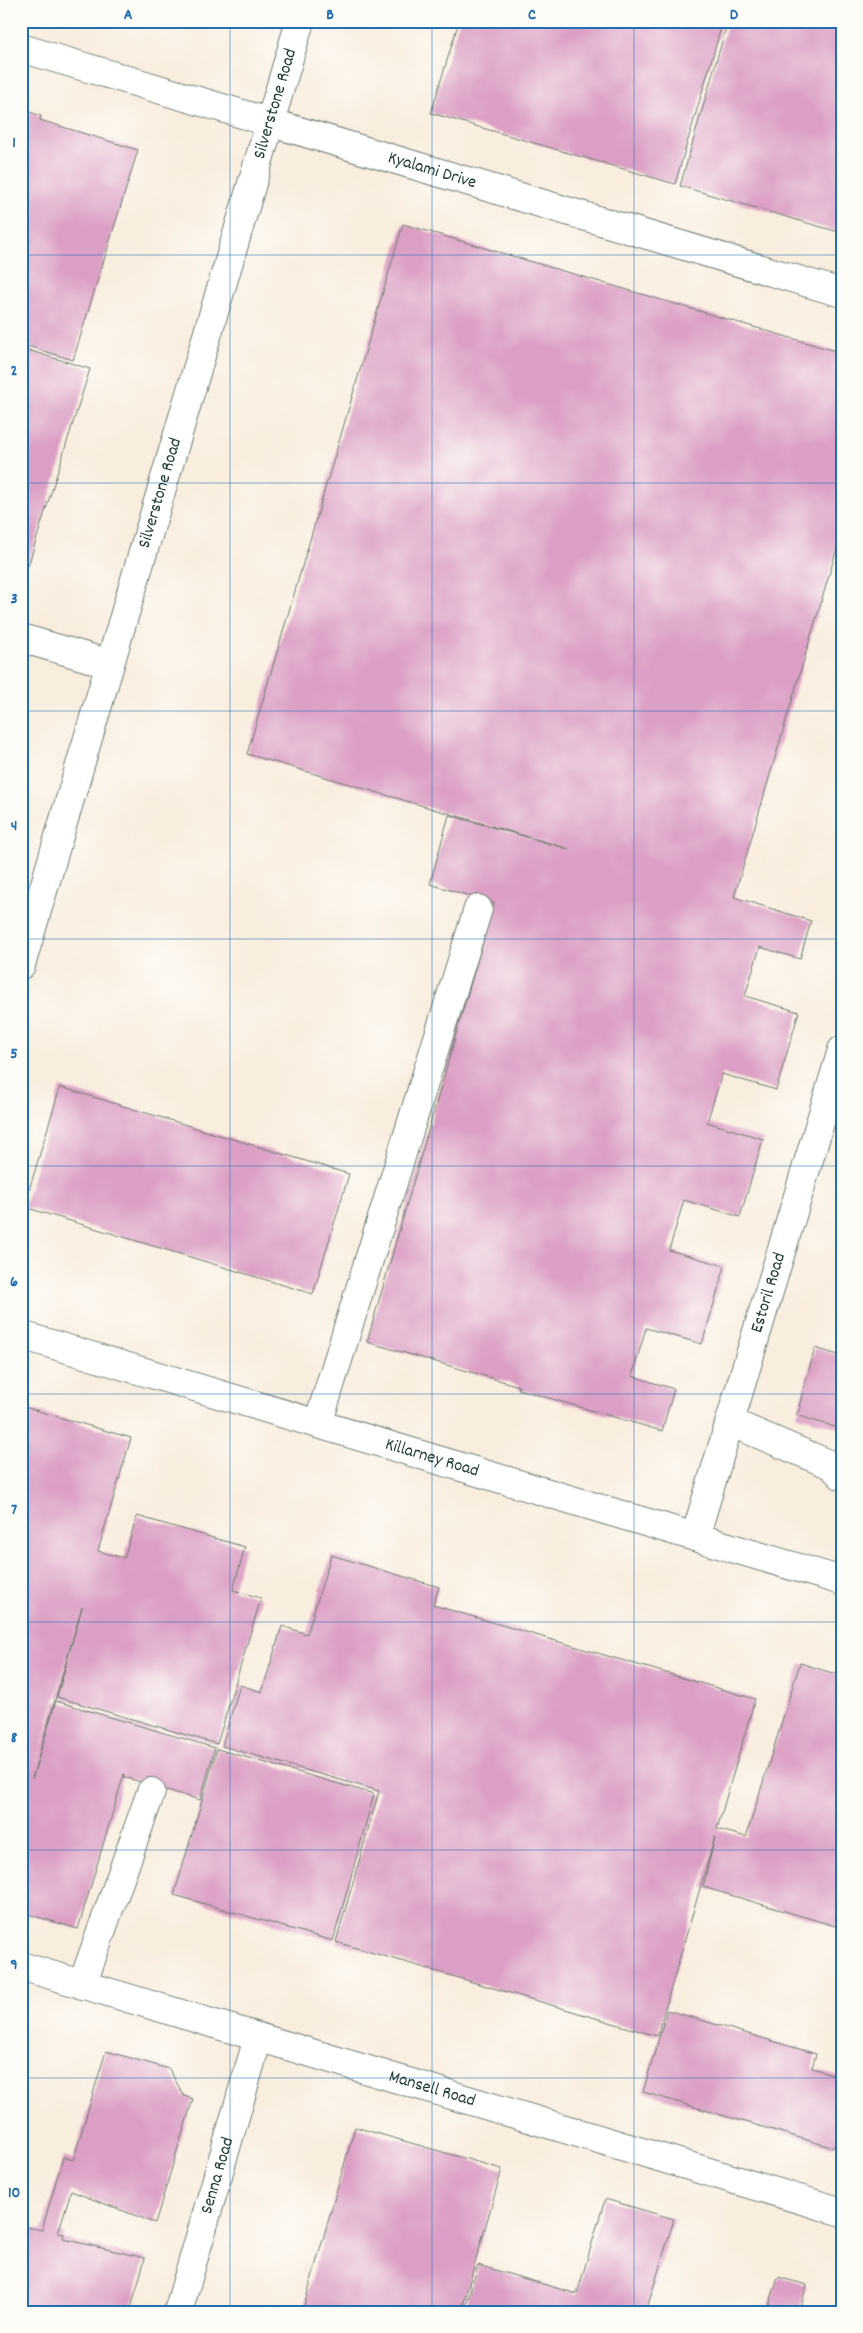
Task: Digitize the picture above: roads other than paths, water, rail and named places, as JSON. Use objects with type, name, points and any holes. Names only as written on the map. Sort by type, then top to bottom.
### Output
[{"type":"street","name":"Silverstone Road","points":[[21,965],[300,21]]},
{"type":"street","name":"Kyalami Drive","points":[[21,48],[842,293]]},
{"type":"street","points":[[21,638],[110,664]]},
{"type":"street","points":[[318,1424],[478,909]]},
{"type":"street","name":"Estoril Road","points":[[695,1537],[842,1050]]},
{"type":"street","name":"Killarney Road","points":[[21,1335],[842,1581]]},
{"type":"street","points":[[730,1422],[831,1465],[842,1476]]},
{"type":"street","points":[[82,1985],[151,1792]]},
{"type":"street","name":"Mansell Road","points":[[21,1966],[842,2212]]},
{"type":"street","name":"Senna Road","points":[[178,2312],[258,2038]]}]
